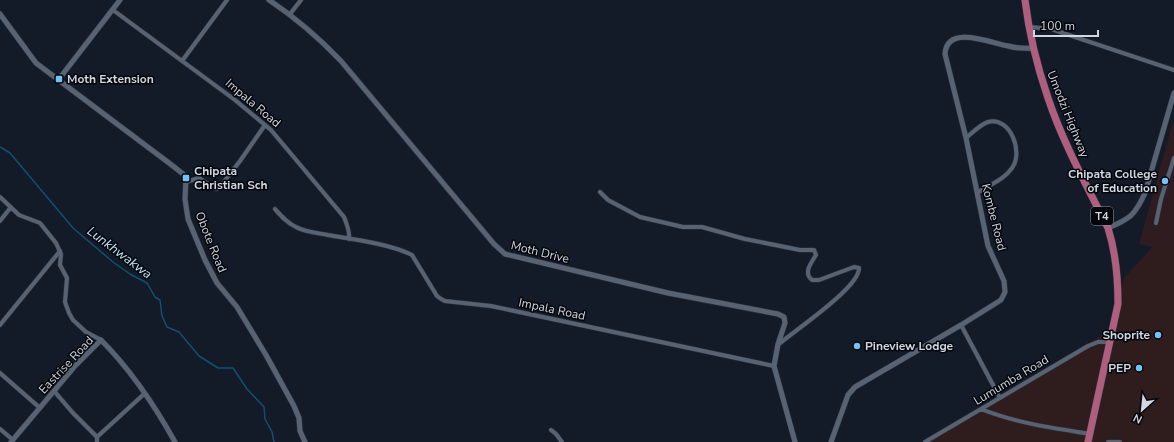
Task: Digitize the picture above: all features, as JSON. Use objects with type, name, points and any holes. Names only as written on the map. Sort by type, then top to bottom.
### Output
[{"type":"highway","name":"Umodzi Highway","points":[[1025,0],[1033,48],[1048,99],[1066,142],[1108,228],[1113,243],[1118,283],[1118,304],[1088,442]]},
{"type":"street","points":[[59,79],[120,0]]},
{"type":"street","points":[[182,61],[227,0]]},
{"type":"street","name":"Moth Drive","points":[[270,0],[319,38],[341,61],[494,244],[505,254],[668,293],[782,316],[785,320],[778,344],[774,366],[795,442]]},
{"type":"street","points":[[290,14],[301,0]]},
{"type":"street","name":"Impala Road","points":[[113,10],[265,124],[344,217],[350,234],[349,239]]},
{"type":"street","points":[[0,14],[36,63],[183,174],[186,178],[186,182],[199,178],[213,188],[219,188],[240,161],[265,124]]},
{"type":"street","points":[[1030,27],[1051,29],[1174,70]]},
{"type":"street","name":"Kombe Road","points":[[831,442],[848,394],[855,387],[1001,300],[1005,292],[1004,281],[988,246],[966,138],[946,54],[946,48],[948,43],[954,40],[972,37],[1013,47],[1033,48]]},
{"type":"street","points":[[1108,228],[1129,218],[1139,206],[1145,193],[1174,92]]},
{"type":"street","points":[[966,138],[988,122],[994,121],[1000,123],[1012,134],[1017,151],[1016,161],[1011,170],[1003,178],[977,193]]},
{"type":"street","points":[[1156,223],[1161,199],[1174,158]]},
{"type":"street","name":"Obote Road","points":[[186,182],[185,199],[188,219],[205,260],[217,283],[237,307],[266,355],[299,418],[300,431],[306,442]]},
{"type":"street","points":[[600,192],[608,200],[640,217],[683,228],[702,228],[745,239],[800,250],[814,250],[816,255],[808,271],[809,277],[812,280],[819,280],[854,267],[859,268],[856,279],[840,296],[778,344]]},
{"type":"street","points":[[0,197],[19,215],[40,224],[53,239],[60,251],[62,257],[60,265],[67,278],[65,302],[69,313],[73,320],[86,332],[101,340]]},
{"type":"street","points":[[0,221],[11,207]]},
{"type":"street","name":"Impala Road","points":[[275,209],[285,220],[296,228],[390,248],[412,255],[437,296],[445,301],[491,306],[774,366]]},
{"type":"street","points":[[0,325],[60,251]]},
{"type":"street","points":[[961,325],[1000,398]]},
{"type":"street","name":"Eastrise Road","points":[[12,441],[76,366],[101,340],[116,355],[151,403],[175,442]]},
{"type":"street","name":"Lumumba Road","points":[[925,442],[1088,346],[1098,342],[1110,342]]},
{"type":"street","points":[[0,373],[40,408]]},
{"type":"street","points":[[54,391],[98,440],[144,394]]},
{"type":"street","points":[[981,409],[997,416],[1016,421],[1090,434]]},
{"type":"street","points":[[0,430],[12,441]]},
{"type":"street","points":[[551,430],[562,442]]},
{"type":"street","points":[[1108,442],[1120,442]]},
{"type":"shaded area","name":"Chipata College of Education","points":[[1174,118],[1174,252],[1139,244]]},
{"type":"shaded area","points":[[1155,244],[1174,252],[1174,442],[921,442],[1111,330],[1124,278]]},
{"type":"waterway","name":"Lunkhwakwa","points":[[0,147],[10,153],[73,228],[113,262],[130,274],[147,283],[155,297],[160,300],[162,316],[167,327],[179,332],[199,356],[218,368],[233,368],[247,389],[264,407],[265,419],[272,432],[274,442]]},
{"type":"place","name":"Moth Extension","points":[[59,79]]},
{"type":"place","name":"Chipata Christian Sch","points":[[186,178]]},
{"type":"place","name":"Chipata College of Education","points":[[1165,181]]},
{"type":"place","name":"Shoprite","points":[[1158,335]]},
{"type":"place","name":"Pineview Lodge","points":[[857,346]]},
{"type":"place","name":"PEP","points":[[1139,368]]}]
